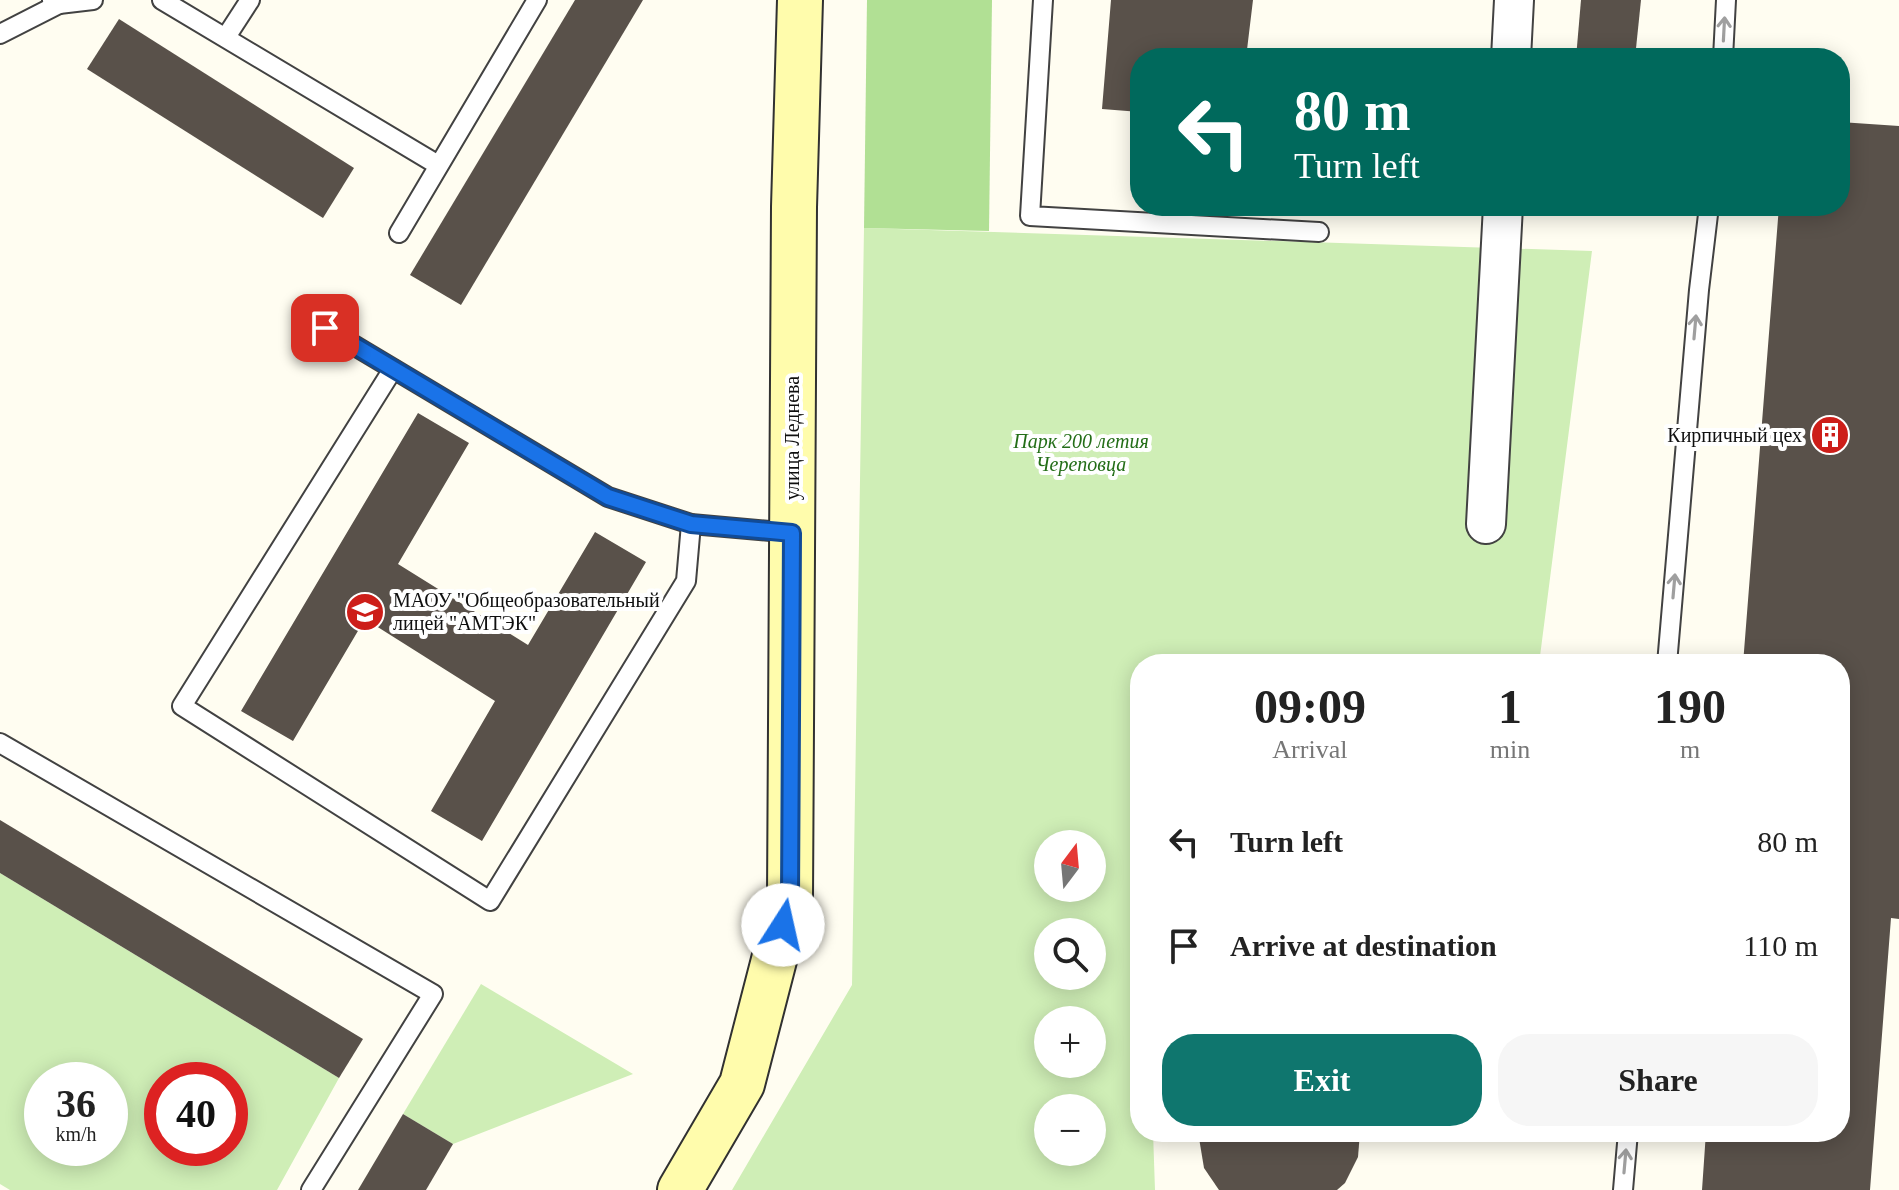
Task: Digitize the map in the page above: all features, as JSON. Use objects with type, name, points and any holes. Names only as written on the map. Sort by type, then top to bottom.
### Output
[{"type":"street","name":"улица Леднева","points":[[680,1190],[742,1084],[790,898],[794,207],[800,0]]},
{"type":"street","points":[[1512,48],[1514,0]]},
{"type":"street","points":[[1486,524],[1502,216]]},
{"type":"lane","points":[[0,34],[56,2],[93,0]]},
{"type":"lane","points":[[162,0],[438,165]]},
{"type":"lane","points":[[226,37],[250,0]]},
{"type":"lane","points":[[399,233],[537,0]]},
{"type":"lane","points":[[1043,0],[1030,216],[1319,232]]},
{"type":"lane","points":[[1724,48],[1726,0]]},
{"type":"lane","points":[[1668,654],[1708,216]]},
{"type":"lane","points":[[325,328],[608,497],[691,524],[792,533]]},
{"type":"lane","points":[[393,369],[182,706],[490,901],[686,581],[691,524]]},
{"type":"lane","points":[[0,743],[433,994],[311,1190]]},
{"type":"lane","points":[[1623,1190],[1627,1142]]},
{"type":"green space","points":[[867,0],[992,0],[989,231],[864,228]]},
{"type":"green space","name":"Парк 200 летия Череповца","points":[[864,228],[1592,251],[1540,654],[1130,654],[1130,1142],[1153,1142],[1155,1190],[732,1190],[852,985]]},
{"type":"green space","points":[[0,873],[339,1078],[277,1190],[10,1190],[0,1184]]},
{"type":"green space","points":[[481,984],[633,1074],[453,1144],[403,1114]]},
{"type":"building","points":[[575,0],[643,0],[461,305],[410,275]]},
{"type":"building","points":[[1111,0],[1253,0],[1247,48],[1130,48],[1130,111],[1102,109]]},
{"type":"building","points":[[1581,0],[1641,0],[1636,48],[1577,48]]},
{"type":"building","points":[[119,19],[354,168],[323,218],[87,69]]},
{"type":"building","name":"Кирпичный цех","points":[[1850,123],[1899,126],[1899,919],[1891,918],[1870,1190],[1702,1190],[1705,1142],[1850,1142],[1850,654],[1744,654],[1778,216],[1850,216]]},
{"type":"building","points":[[418,413],[469,443],[398,564],[528,645],[595,532],[646,562],[482,841],[431,811],[495,701],[365,619],[293,741],[241,711]]},
{"type":"building","points":[[0,820],[363,1039],[339,1078],[0,873]]},
{"type":"building","points":[[403,1114],[453,1144],[426,1190],[358,1190]]},
{"type":"building","points":[[1200,1142],[1359,1142],[1358,1157],[1345,1183],[1337,1190],[1219,1190],[1204,1168]]},
{"type":"place","name":"Кирпичный цех","points":[[1830,435]]},
{"type":"place","name":"МАОУ \"Общеобразовательный лицей \"АМТЭК\"","points":[[365,612]]},
{"type":"route","points":[[325,328],[608,497],[691,524],[792,533],[790,898],[783,925]]}]
